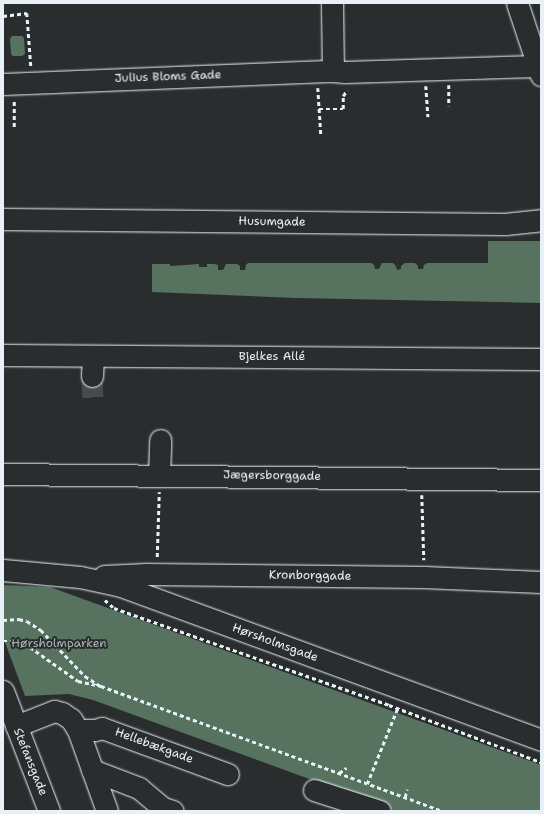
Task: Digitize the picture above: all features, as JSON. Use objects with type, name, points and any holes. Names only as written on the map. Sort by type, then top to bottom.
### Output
[{"type":"street","points":[[332,3],[332,72]]},
{"type":"street","points":[[517,3],[539,70]]},
{"type":"street","name":"Julius Bloms Gade","points":[[16,83],[332,72],[539,70]]},
{"type":"street","name":"Husumgade","points":[[3,219],[505,224],[541,220]]},
{"type":"street","name":"Bjelkes Allé","points":[[3,355],[541,359]]},
{"type":"street","points":[[92,376],[93,356]]},
{"type":"street","points":[[159,476],[160,440]]},
{"type":"street","name":"Jægersborggade","points":[[3,474],[541,480]]},
{"type":"street","name":"Hørsholmsgade","points":[[3,570],[80,577],[118,585],[401,699],[541,740]]},
{"type":"street","name":"Kronborggade","points":[[80,577],[157,574],[424,577],[541,582]]},
{"type":"street","name":"Stefansgade","points":[[3,691],[49,811]]},
{"type":"street","points":[[16,726],[54,711],[62,713],[71,719],[78,730],[108,811]]},
{"type":"street","name":"Hellebækgade","points":[[78,730],[95,730],[102,728],[228,774]]},
{"type":"street","points":[[92,770],[139,788],[164,808],[174,811]]},
{"type":"street","points":[[314,790],[359,807],[380,811]]},
{"type":"path","points":[[3,16],[27,13],[31,52],[16,83],[14,127]]},
{"type":"path","points":[[425,70],[428,117]]},
{"type":"path","points":[[319,109],[343,109],[343,96],[349,88],[332,72],[319,109],[321,134]]},
{"type":"path","points":[[157,574],[159,476]]},
{"type":"path","points":[[422,478],[424,577]]},
{"type":"path","points":[[102,598],[114,608],[401,699],[541,762]]},
{"type":"path","points":[[3,620],[19,618],[41,630],[85,676],[101,686]]},
{"type":"path","points":[[3,641],[15,641],[30,647],[78,681],[101,686],[443,811]]},
{"type":"path","points":[[368,784],[401,699]]},
{"type":"path","points":[[338,773],[346,768]]},
{"type":"path","points":[[405,797],[407,790]]},
{"type":"green space","points":[[12,36],[22,36],[24,38],[25,54],[22,56],[13,56],[11,54],[10,39]]},
{"type":"green space","points":[[488,241],[541,241],[541,303],[296,298],[152,292],[152,264],[170,264],[170,266],[199,264],[199,267],[207,267],[207,264],[214,264],[218,265],[218,270],[223,270],[226,264],[237,264],[240,266],[240,270],[245,270],[248,263],[371,263],[374,265],[375,269],[379,269],[382,263],[393,263],[397,270],[401,269],[401,266],[405,263],[415,263],[418,266],[418,269],[423,269],[424,265],[427,263],[488,263]]},
{"type":"green space","name":"Hørsholmparken","points":[[3,585],[50,587],[541,765],[541,811],[397,811],[93,700],[69,694],[25,696],[3,637]]},
{"type":"tunnel","points":[[92,376],[93,399]]}]
